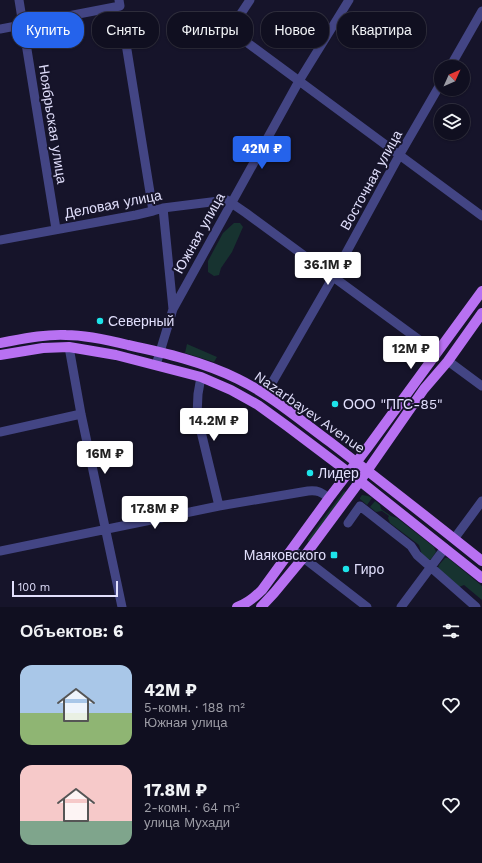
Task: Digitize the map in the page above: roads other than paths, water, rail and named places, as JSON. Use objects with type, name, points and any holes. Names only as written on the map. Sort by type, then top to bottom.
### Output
[{"type":"main road","points":[[237,607],[242,606],[252,600],[262,590],[482,291]]},
{"type":"main road","points":[[261,607],[303,558],[368,471],[424,389],[448,361],[482,313]]},
{"type":"main road","name":"Nazarbayev Avenue","points":[[0,343],[41,336],[66,335],[92,338],[159,352],[212,368],[238,379],[264,394],[294,415],[357,462],[482,561]]},
{"type":"main road","name":"Nazarbayev Avenue","points":[[0,355],[43,348],[68,347],[116,354],[202,377],[231,390],[258,405],[349,472],[482,578]]},
{"type":"main road","points":[[416,382],[424,389]]},
{"type":"street","name":"Ноябрьская улица","points":[[19,0],[21,12]]},
{"type":"street","points":[[250,0],[230,30],[482,216]]},
{"type":"street","name":"Южная улица","points":[[156,365],[173,309],[300,81],[349,0]]},
{"type":"street","points":[[80,12],[119,3]]},
{"type":"street","points":[[454,60],[482,11]]},
{"type":"street","points":[[0,29],[12,27]]},
{"type":"street","name":"Ноябрьская улица","points":[[28,48],[56,230]]},
{"type":"street","points":[[127,48],[153,211]]},
{"type":"street","name":"Восточная улица","points":[[264,394],[333,277],[434,94]]},
{"type":"street","name":"Деловая улица","points":[[0,240],[163,208],[227,200],[231,203]]},
{"type":"street","points":[[231,203],[437,353]]},
{"type":"street","points":[[163,208],[173,309]]},
{"type":"street","points":[[68,347],[122,607]]},
{"type":"street","points":[[448,361],[482,386]]},
{"type":"street","points":[[202,377],[198,394],[198,415],[218,506]]},
{"type":"street","points":[[0,432],[81,414]]},
{"type":"street","points":[[0,551],[218,506],[308,491],[316,490],[322,492],[329,498]]},
{"type":"street","points":[[454,539],[482,501]]},
{"type":"street","points":[[348,523],[360,506],[411,546],[417,555],[476,607]]},
{"type":"street","points":[[401,607],[445,548]]},
{"type":"street","points":[[292,549],[367,607]]},
{"type":"place","name":"Северный","points":[[100,321]]},
{"type":"place","name":"ООО \"ПГС-85\"","points":[[335,404]]},
{"type":"place","name":"Лидер","points":[[310,473]]},
{"type":"place","name":"Маяковского","points":[[334,555]]},
{"type":"place","name":"Гиро","points":[[346,569]]}]
